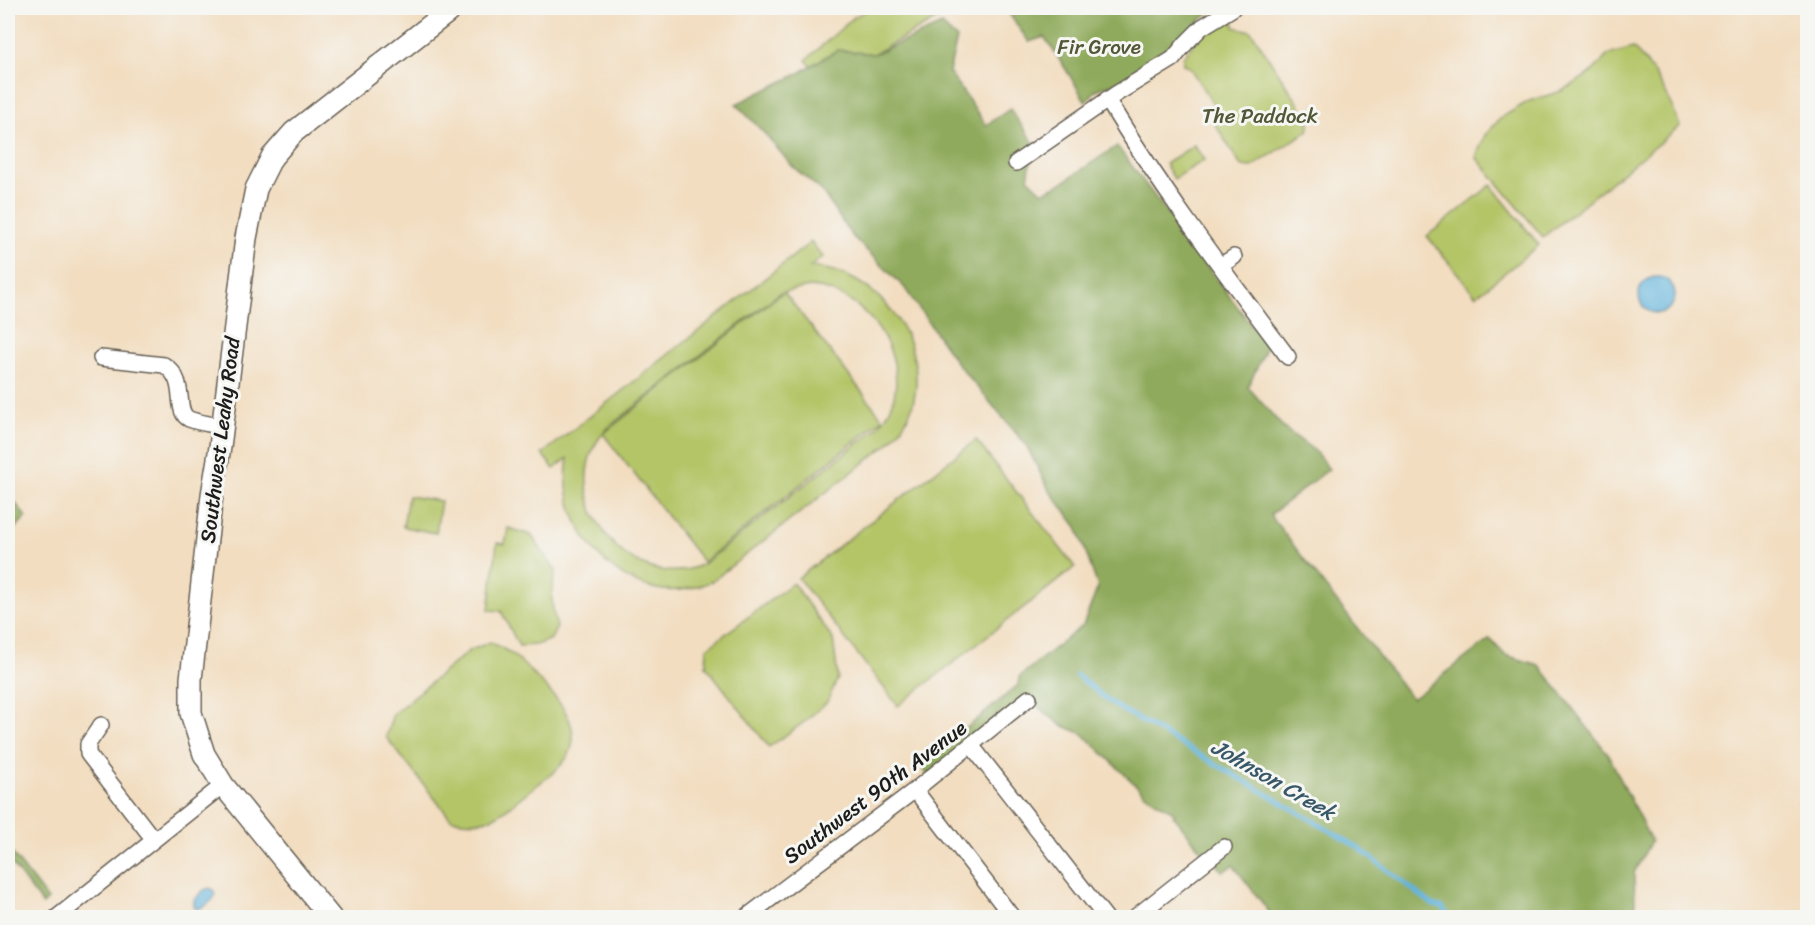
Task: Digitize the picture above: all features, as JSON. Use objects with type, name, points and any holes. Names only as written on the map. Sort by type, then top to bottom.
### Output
[{"type":"street","name":"Southwest Leahy Road","points":[[331,918],[224,785],[204,753],[191,713],[191,690],[212,495],[237,305],[256,189],[272,157],[301,126],[453,8]]},
{"type":"street","points":[[1016,163],[1107,99],[1173,59],[1202,27],[1233,8]]},
{"type":"street","points":[[1107,99],[1220,267],[1288,357]]},
{"type":"street","points":[[1220,267],[1234,257]]},
{"type":"street","points":[[101,358],[164,365],[175,375],[178,382],[183,413],[188,418],[222,427]]},
{"type":"street","name":"Southwest 90th Avenue","points":[[745,918],[915,790],[1029,698]]},
{"type":"street","points":[[101,725],[88,744],[88,754],[154,840]]},
{"type":"street","points":[[971,745],[1106,918]]},
{"type":"street","points":[[56,918],[224,785]]},
{"type":"street","points":[[915,790],[1013,918]]},
{"type":"street","points":[[1134,918],[1224,847]]},
{"type":"green space","points":[[871,8],[968,8],[937,19],[874,54],[837,50],[811,66],[806,60],[854,17]]},
{"type":"green space","name":"Fir Grove","points":[[1005,8],[1215,8],[1163,51],[1118,82],[1096,90],[1086,102],[1044,37],[1029,42]]},
{"type":"green space","name":"The Paddock","points":[[1233,14],[1234,27],[1251,31],[1310,121],[1308,131],[1252,167],[1241,166],[1213,121],[1220,115],[1190,68],[1183,64],[1183,57],[1197,39]]},
{"type":"green space","points":[[942,25],[957,39],[949,72],[986,125],[1010,109],[1034,143],[1028,178],[1043,192],[1060,184],[1117,146],[1267,346],[1248,387],[1284,428],[1315,451],[1329,469],[1270,515],[1412,699],[1490,639],[1505,655],[1539,665],[1608,754],[1651,841],[1634,873],[1635,906],[1643,917],[1273,917],[1233,865],[1223,872],[1206,851],[1203,853],[1173,815],[1175,813],[1146,795],[1083,734],[1061,725],[1027,698],[928,776],[921,766],[1018,685],[1019,677],[1083,625],[1098,587],[1077,527],[1049,490],[1026,445],[956,362],[904,287],[851,235],[822,191],[793,167],[736,104],[796,75],[837,50],[874,54]]},
{"type":"green space","points":[[1633,48],[1661,84],[1680,126],[1543,237],[1476,157],[1485,135],[1502,117],[1529,101],[1562,91],[1591,73],[1608,55]]},
{"type":"green space","points":[[1194,145],[1204,160],[1174,179],[1165,164]]},
{"type":"green space","points":[[1491,185],[1539,245],[1476,296],[1427,236]]},
{"type":"green space","points":[[811,242],[823,257],[810,267],[834,271],[857,281],[877,295],[894,314],[906,335],[914,358],[916,382],[912,407],[905,423],[891,441],[712,581],[694,587],[682,590],[663,590],[641,584],[621,574],[604,560],[589,543],[577,524],[566,480],[568,458],[554,469],[542,454]],"holes":[[[810,287],[833,292],[854,304],[872,320],[885,340],[894,362],[896,385],[890,408],[883,419],[784,292]],[[783,292],[606,432],[610,426],[780,293]],[[882,419],[876,429],[703,564],[674,571],[647,566],[623,552],[604,531],[591,506],[587,478],[592,451],[604,435],[703,562]]]},
{"type":"green space","points":[[976,440],[1075,567],[898,706],[798,578]]},
{"type":"green space","points":[[8,493],[26,517],[8,536]]},
{"type":"green space","points":[[408,496],[441,501],[436,533],[403,527]]},
{"type":"green space","points":[[508,528],[531,535],[556,571],[552,599],[557,627],[551,639],[536,645],[519,646],[501,611],[489,610],[497,543],[505,544]]},
{"type":"green space","points":[[793,583],[833,639],[838,678],[827,702],[803,723],[769,747],[706,666],[707,648]]},
{"type":"green space","points":[[490,642],[519,660],[557,700],[570,720],[573,742],[569,754],[560,766],[499,814],[484,821],[475,822],[451,819],[386,737],[393,714],[469,651]]},
{"type":"green space","points":[[8,848],[48,900],[43,905],[8,859]]},
{"type":"water","points":[[1657,277],[1669,283],[1675,295],[1669,307],[1657,313],[1645,307],[1639,295],[1645,283]]},
{"type":"water","points":[[210,888],[214,891],[215,896],[212,900],[200,908],[194,907],[194,900],[204,890]]},
{"type":"waterway","name":"Johnson Creek","points":[[1076,675],[1114,705],[1356,846],[1433,905],[1442,907],[1450,918]]}]
